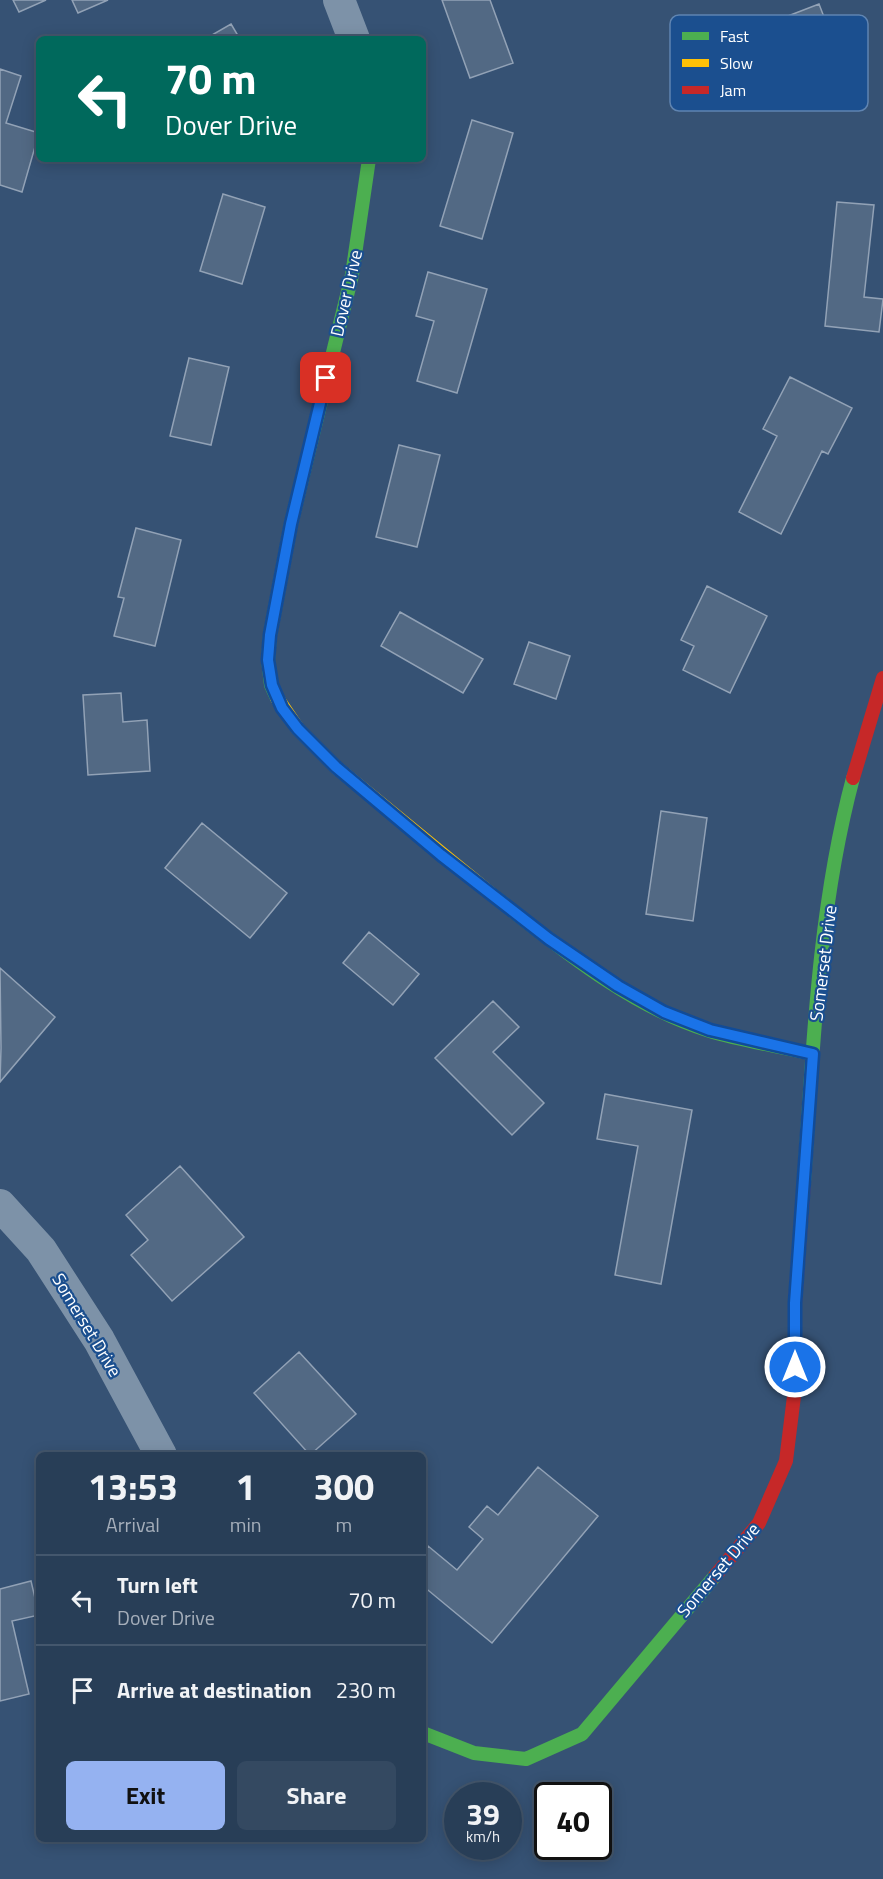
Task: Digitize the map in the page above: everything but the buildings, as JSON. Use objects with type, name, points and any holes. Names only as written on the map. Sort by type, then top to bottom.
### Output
[{"type":"street","points":[[339,0],[353,36]]},
{"type":"street","name":"Dover Drive","points":[[369,162],[352,275],[318,410],[270,635],[268,660],[272,685],[282,708],[298,729],[336,767],[441,855],[549,939],[618,986],[664,1012],[710,1030],[813,1054]]},
{"type":"street","name":"Somerset Drive","points":[[426,1734],[474,1753],[526,1759],[582,1734],[759,1523],[786,1461],[795,1388],[795,1303],[813,1054],[826,924],[846,808],[865,732],[883,678]]},
{"type":"street","name":"Somerset Drive","points":[[0,1205],[41,1250],[99,1340],[159,1452]]},
{"type":"traffic: fast","points":[[277,698],[271,685],[268,660],[270,635],[291,524],[352,275],[369,162]]},
{"type":"traffic: fast","points":[[804,1182],[814,1030],[824,928],[841,827],[853,778]]},
{"type":"traffic: fast","points":[[490,893],[567,953],[650,1006],[710,1031],[813,1054]]},
{"type":"traffic: fast","points":[[426,1734],[474,1753],[526,1759],[582,1734],[715,1576]]},
{"type":"traffic: slow","points":[[277,698],[298,729],[336,767],[490,893]]},
{"type":"traffic: jam","points":[[853,778],[883,678]]},
{"type":"traffic: jam","points":[[715,1576],[759,1523],[786,1461],[795,1388],[795,1303],[804,1182]]},
{"type":"route","points":[[326,378],[291,524],[270,635],[268,660],[272,685],[282,708],[298,729],[336,767],[441,855],[549,939],[618,986],[664,1012],[710,1030],[813,1054],[795,1303],[795,1367]]}]
